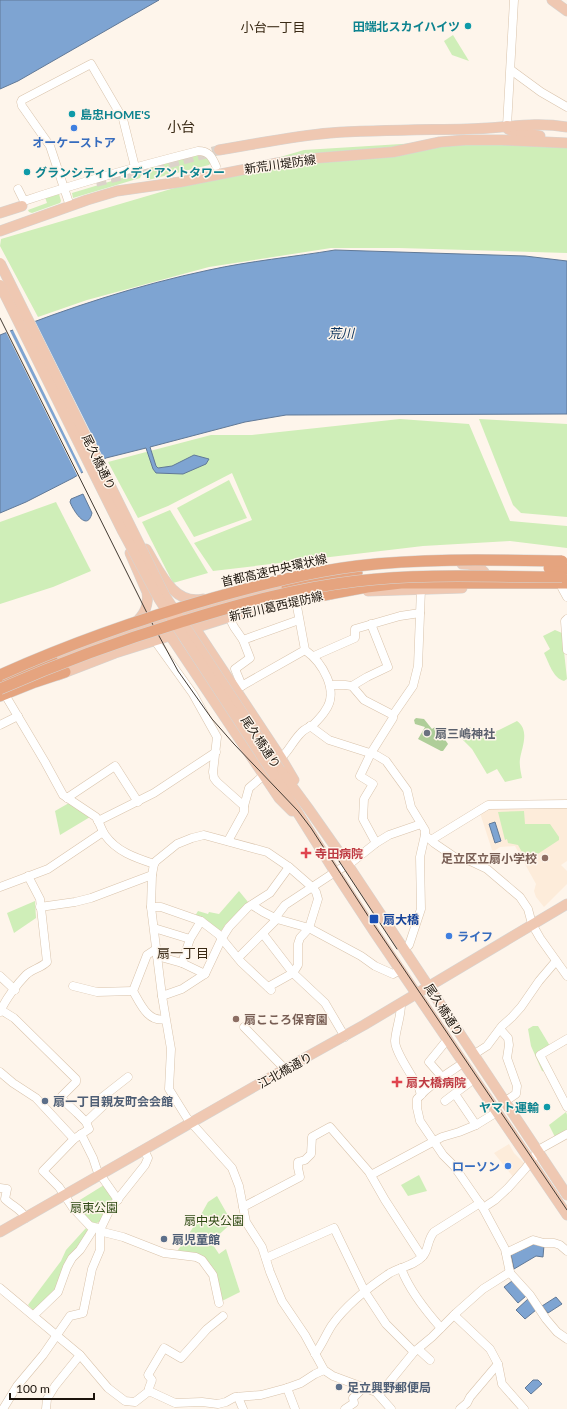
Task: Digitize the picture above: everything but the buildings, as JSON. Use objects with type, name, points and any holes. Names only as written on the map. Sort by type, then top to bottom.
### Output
[{"type":"highway","name":"首都高速中央環状線","points":[[0,675],[72,644],[144,619],[281,579],[328,570],[392,562],[567,561]]},
{"type":"highway","points":[[287,587],[318,579],[357,573],[392,570],[476,567],[567,569]]},
{"type":"highway","name":"首都高速中央環状線","points":[[2,696],[76,657],[227,608],[292,591],[393,578],[567,578]]},
{"type":"highway","points":[[296,579],[318,579]]},
{"type":"highway","points":[[324,595],[367,587],[401,583],[566,589]]},
{"type":"highway","points":[[0,681],[52,660]]},
{"type":"highway","points":[[0,681],[23,668]]},
{"type":"highway","points":[[2,696],[35,682],[65,672]]},
{"type":"main road","points":[[552,0],[567,11]]},
{"type":"main road","name":"新荒川堤防線","points":[[219,150],[329,133],[385,130],[472,129],[507,126],[551,125],[567,127]]},
{"type":"main road","points":[[507,126],[512,131],[555,139],[567,143]]},
{"type":"main road","name":"新荒川堤防線","points":[[0,232],[70,206],[122,190],[180,182],[258,166],[318,158],[393,152],[448,141],[474,139],[567,143]]},
{"type":"main road","points":[[0,212],[22,206]]},
{"type":"main road","name":"尾久橋通り","points":[[0,263],[170,617],[400,970],[567,1215]]},
{"type":"main road","name":"尾久橋通り","points":[[0,285],[127,530]]},
{"type":"main road","points":[[127,530],[143,544],[166,582],[176,592],[192,600],[200,600],[296,579],[356,569],[428,564],[470,564],[479,566],[484,572]]},
{"type":"main road","points":[[23,668],[118,631],[133,624],[144,613],[148,598],[147,592],[132,558],[127,530]]},
{"type":"main road","name":"新荒川葛西堤防線","points":[[52,660],[186,614],[287,587],[356,577],[428,572],[567,573]]},
{"type":"main road","name":"新荒川葛西堤防線","points":[[65,672],[115,653],[194,627],[258,608],[324,595],[421,589],[566,589]]},
{"type":"main road","points":[[186,614],[239,688],[282,758],[308,808]]},
{"type":"main road","points":[[161,622],[227,718],[273,773]]},
{"type":"main road","name":"尾久橋通り","points":[[273,773],[308,808],[348,865],[537,1152],[567,1195]]},
{"type":"main road","name":"江北橋通り","points":[[0,1232],[285,1069],[345,1037],[567,904]]},
{"type":"street","points":[[507,126],[514,0]]},
{"type":"street","points":[[70,206],[50,146],[22,106],[22,100],[89,64],[93,66],[123,119],[135,167]]},
{"type":"street","points":[[511,70],[541,92],[567,106]]},
{"type":"street","points":[[18,189],[24,201],[63,187],[135,167],[202,151],[210,154],[216,166]]},
{"type":"street","points":[[376,843],[363,819],[364,799],[373,784],[360,776],[371,754],[393,718],[393,715],[412,686],[418,666],[421,589]]},
{"type":"street","points":[[282,758],[301,733],[319,719],[328,705],[330,685],[323,669],[314,656],[305,650],[296,601]]},
{"type":"street","points":[[314,656],[355,638],[355,629],[400,616],[420,613]]},
{"type":"street","points":[[229,617],[243,640],[250,658],[235,669],[239,688],[305,650]]},
{"type":"street","points":[[567,619],[565,621],[567,650]]},
{"type":"street","points":[[243,640],[299,620]]},
{"type":"street","points":[[330,685],[352,686],[388,667],[371,624]]},
{"type":"street","points":[[155,641],[192,694],[217,737],[213,772],[214,778],[244,806]]},
{"type":"street","points":[[352,686],[364,700],[372,706],[393,715]]},
{"type":"street","points":[[2,696],[18,716],[63,796],[96,817],[104,832],[115,846],[128,855],[154,864]]},
{"type":"street","points":[[0,725],[18,716]]},
{"type":"street","points":[[212,728],[227,718]]},
{"type":"street","points":[[310,726],[329,740],[380,757],[386,761],[407,790],[412,807],[428,838],[456,858],[470,861],[487,869],[520,897],[528,909],[532,924],[548,951],[567,976]]},
{"type":"street","points":[[98,821],[154,793],[216,752]]},
{"type":"street","points":[[67,798],[115,766],[138,802]]},
{"type":"street","points":[[228,841],[244,812],[244,806],[249,788],[273,773]]},
{"type":"street","points":[[404,950],[409,945],[421,909],[420,857],[428,838],[488,805],[567,804]]},
{"type":"street","points":[[238,958],[263,934],[276,919],[285,905],[348,865],[376,843],[389,835],[421,824]]},
{"type":"street","points":[[0,887],[48,869],[104,832]]},
{"type":"street","points":[[151,907],[161,907],[201,921],[222,938],[238,958],[269,989],[293,973],[298,965],[298,944],[300,938],[309,928],[318,899],[316,892],[288,867],[267,852],[204,835],[177,844],[156,861],[152,875],[151,907],[165,1018],[171,1049],[169,1089],[191,1123],[232,1168],[239,1186],[246,1222],[262,1247],[270,1272],[282,1300],[305,1335],[324,1370],[333,1376],[376,1392],[390,1409]]},
{"type":"street","points":[[162,996],[182,989],[205,974],[229,926],[252,905],[270,893],[288,867]]},
{"type":"street","points":[[40,907],[91,898],[152,875]]},
{"type":"street","points":[[28,876],[40,899],[47,962],[43,966],[26,974],[0,1011],[14,1018],[76,1079],[76,1082],[62,1096],[63,1100],[86,1122],[89,1128],[78,1136],[43,1171],[59,1186],[79,1215],[97,1229],[123,1237],[164,1253],[196,1257],[202,1260],[213,1275],[219,1303]]},
{"type":"street","points":[[252,905],[276,919],[309,928],[361,956],[375,966],[393,974],[400,970]]},
{"type":"street","points":[[182,963],[190,939],[201,921]]},
{"type":"street","points":[[154,928],[190,939]]},
{"type":"street","points":[[263,934],[293,973],[325,1002],[345,1037]]},
{"type":"street","points":[[165,1018],[160,1020],[152,1017],[144,1010],[133,991],[146,955],[156,952],[205,974]]},
{"type":"street","points":[[473,1055],[487,1046],[500,1029],[521,1007],[539,981],[556,961]]},
{"type":"street","points":[[0,976],[15,990]]},
{"type":"street","points":[[73,986],[97,992],[133,991]]},
{"type":"street","points":[[401,1004],[401,1014],[395,1041],[397,1050],[419,1088],[421,1095]]},
{"type":"street","points":[[244,1027],[285,1069]]},
{"type":"street","points":[[500,1029],[508,1038],[510,1049],[507,1058],[517,1086],[516,1094],[504,1102]]},
{"type":"street","points":[[567,1039],[540,1055],[567,1107]]},
{"type":"street","points":[[442,1076],[429,1062],[447,1040]]},
{"type":"street","points":[[463,1063],[442,1076],[417,1099],[418,1115],[434,1142],[482,1205],[506,1253],[510,1272],[530,1295],[546,1319],[557,1332],[567,1339]]},
{"type":"street","points":[[0,1072],[13,1083],[36,1098],[78,1136],[93,1158],[95,1167],[118,1200]]},
{"type":"street","points":[[86,1122],[104,1105],[100,1099],[128,1077]]},
{"type":"street","points":[[445,1101],[474,1079]]},
{"type":"street","points":[[455,1094],[476,1125]]},
{"type":"street","points":[[371,1175],[442,1137],[476,1125],[497,1112]]},
{"type":"street","points":[[243,1207],[300,1177],[298,1162],[305,1160],[311,1154],[312,1137],[330,1127],[371,1175],[422,1257]]},
{"type":"street","points":[[315,1354],[332,1325],[350,1304],[390,1273],[412,1265],[422,1257],[425,1253],[430,1237],[434,1232],[482,1205],[495,1200],[531,1162],[540,1149],[567,1134]]},
{"type":"street","points":[[34,1315],[58,1292],[72,1258],[97,1229],[110,1209],[145,1165],[148,1158],[144,1150]]},
{"type":"street","points":[[0,1188],[7,1189],[5,1199],[22,1212],[26,1218]]},
{"type":"street","points":[[266,1258],[334,1228],[364,1292],[386,1324],[430,1360]]},
{"type":"street","points":[[4,1409],[17,1386],[39,1360],[70,1316],[83,1313],[92,1269],[100,1250],[97,1229]]},
{"type":"street","points":[[506,1253],[533,1240],[544,1243],[554,1243],[560,1245],[567,1251]]},
{"type":"street","points":[[401,1268],[406,1280],[426,1310],[441,1328]]},
{"type":"street","points":[[379,1395],[416,1350],[482,1289],[510,1272]]},
{"type":"street","points":[[0,1289],[34,1315],[36,1319],[57,1334],[80,1355],[108,1388],[125,1401],[135,1402],[149,1390],[152,1380],[148,1375],[164,1348],[181,1358],[208,1329],[223,1316]]},
{"type":"street","points":[[454,1315],[490,1349],[498,1364],[502,1384],[524,1409]]},
{"type":"street","points":[[46,1409],[47,1399],[55,1386],[80,1355]]},
{"type":"street","points":[[460,1409],[467,1403],[470,1397],[498,1364]]},
{"type":"street","points":[[149,1390],[175,1403],[202,1402],[218,1404],[238,1397],[261,1395],[287,1388],[301,1383],[324,1370]]},
{"type":"street","points":[[287,1388],[295,1409]]},
{"type":"street","points":[[345,1409],[354,1403],[353,1398],[363,1388]]},
{"type":"street","points":[[238,1397],[243,1409]]},
{"type":"street","points":[[121,1409],[125,1401]]},
{"type":"shaded area","name":"足立区立扇小学校","points":[[488,808],[567,808],[567,861],[561,865],[567,871],[567,884],[544,907],[536,897],[534,891],[536,884],[515,846],[500,847],[494,851],[492,850],[480,813]]},
{"type":"shaded area","points":[[509,1144],[514,1153],[525,1164],[514,1178],[494,1153]]},
{"type":"green space","points":[[453,35],[469,61],[452,55],[444,41]]},
{"type":"green space","points":[[434,142],[567,146],[567,253],[399,248],[331,248],[209,267],[87,300],[38,317],[0,246],[1,239],[304,150]]},
{"type":"green space","points":[[198,154],[205,155],[211,163],[209,165],[148,180],[143,170],[144,168]]},
{"type":"green space","points":[[139,170],[141,176],[140,178],[73,198],[72,193],[125,177],[124,173]]},
{"type":"green space","points":[[59,194],[61,201],[60,203],[32,213],[29,212],[28,210],[47,203],[45,197]]},
{"type":"green space","points":[[400,419],[469,424],[510,521],[567,526],[567,548],[510,541],[423,546],[213,571],[194,543],[252,520],[232,473],[168,506],[138,518],[108,462],[211,435],[252,435]]},
{"type":"green space","points":[[479,419],[567,424],[567,517],[521,513],[513,505]]},
{"type":"green space","points":[[229,480],[247,518],[194,537],[177,508]]},
{"type":"green space","points":[[56,502],[91,571],[53,587],[0,604],[0,522]]},
{"type":"green space","points":[[170,510],[208,573],[173,583],[142,522]]},
{"type":"green space","points":[[555,630],[562,633],[567,679],[564,681],[557,677],[554,673],[544,653],[550,649],[543,636]]},
{"type":"green space","points":[[416,718],[424,719],[432,729],[435,727],[437,728],[448,744],[443,751],[418,739],[425,727],[415,724],[414,720]]},
{"type":"green space","points":[[517,721],[521,725],[524,734],[520,761],[522,778],[505,782],[497,769],[487,774],[472,749],[460,737],[465,729],[470,727],[479,737],[499,730]]},
{"type":"green space","points":[[69,803],[90,817],[60,835],[55,811]]},
{"type":"green space","points":[[524,811],[525,824],[550,824],[559,837],[559,840],[527,861],[518,845],[508,843],[507,839],[505,840],[498,812]]},
{"type":"green space","points":[[239,891],[248,902],[225,925],[222,930],[219,931],[195,916],[198,911],[208,914],[209,912],[219,914]]},
{"type":"green space","points":[[35,901],[36,918],[14,933],[7,913]]},
{"type":"green space","points":[[533,1026],[538,1026],[550,1046],[536,1054],[546,1072],[542,1071],[531,1046],[528,1029]]},
{"type":"green space","points":[[566,1112],[567,1130],[555,1137],[549,1125]]},
{"type":"green space","points":[[419,1175],[427,1191],[408,1196],[401,1185]]},
{"type":"green space","name":"扇東公園","points":[[104,1185],[114,1199],[103,1219],[100,1222],[92,1224],[75,1203]]},
{"type":"green space","name":"扇中央公園","points":[[217,1196],[230,1219],[241,1213],[241,1216],[211,1242],[219,1254],[226,1249],[240,1292],[220,1302],[203,1258],[176,1253],[208,1202]]},
{"type":"green space","points":[[86,1228],[89,1231],[56,1290],[34,1311],[28,1305],[61,1261],[66,1250]]},
{"type":"water","points":[[0,0],[159,0],[18,81],[0,89]]},
{"type":"water","name":"荒川","points":[[335,250],[525,256],[567,261],[567,414],[286,415],[245,422],[150,447],[158,468],[172,466],[194,455],[209,459],[206,464],[183,474],[156,473],[153,469],[146,448],[106,458],[73,478],[26,502],[0,513],[0,335],[129,290],[182,276],[224,267]]},
{"type":"water","points":[[83,494],[92,513],[90,519],[87,521],[80,518],[70,502],[71,499]]},
{"type":"water","points":[[495,822],[501,841],[495,843],[489,824]]},
{"type":"water","points":[[534,1244],[544,1245],[543,1257],[536,1256],[514,1269],[511,1255]]},
{"type":"water","points":[[512,1281],[526,1296],[518,1303],[504,1287]]},
{"type":"water","points":[[556,1297],[562,1304],[548,1313],[542,1306]]},
{"type":"water","points":[[528,1299],[536,1310],[525,1319],[516,1310]]},
{"type":"water","points":[[533,1380],[538,1380],[542,1384],[531,1394],[525,1388]]},
{"type":"pier","points":[[34,319],[105,461],[84,474],[12,328]]},
{"type":"pier","points":[[9,329],[82,475],[78,477],[5,330]]},
{"type":"tunnel","points":[[96,182],[219,150]]},
{"type":"tram line","points":[[0,318],[152,623],[178,671],[212,719],[298,811],[311,828],[372,922],[567,1210]]},
{"type":"tram line","points":[[339,861],[397,949]]},
{"type":"place","name":"田端北スカイハイツ","points":[[468,26]]},
{"type":"place","name":"島忠HOME'S","points":[[72,114]]},
{"type":"place","name":"オーケーストア","points":[[74,128]]},
{"type":"place","name":"グランシティレイディアントタワー","points":[[27,172]]},
{"type":"place","name":"扇三嶋神社","points":[[427,733]]},
{"type":"place","name":"寺田病院","points":[[306,853]]},
{"type":"place","name":"足立区立扇小学校","points":[[545,858]]},
{"type":"place","name":"扇大橋","points":[[374,919]]},
{"type":"place","name":"ライフ","points":[[449,936]]},
{"type":"place","name":"扇こころ保育園","points":[[236,1019]]},
{"type":"place","name":"扇大橋病院","points":[[397,1082]]},
{"type":"place","name":"扇一丁目親友町会会館","points":[[45,1101]]},
{"type":"place","name":"ヤマト運輸","points":[[547,1107]]},
{"type":"place","name":"ローソン","points":[[508,1166]]},
{"type":"place","name":"扇児童館","points":[[164,1239]]},
{"type":"place","name":"足立興野郵便局","points":[[339,1387]]},
{"type":"district","name":"小台一丁目","points":[[273,27]]},
{"type":"district","name":"小台","points":[[181,126]]},
{"type":"district","name":"扇一丁目","points":[[183,953]]}]
